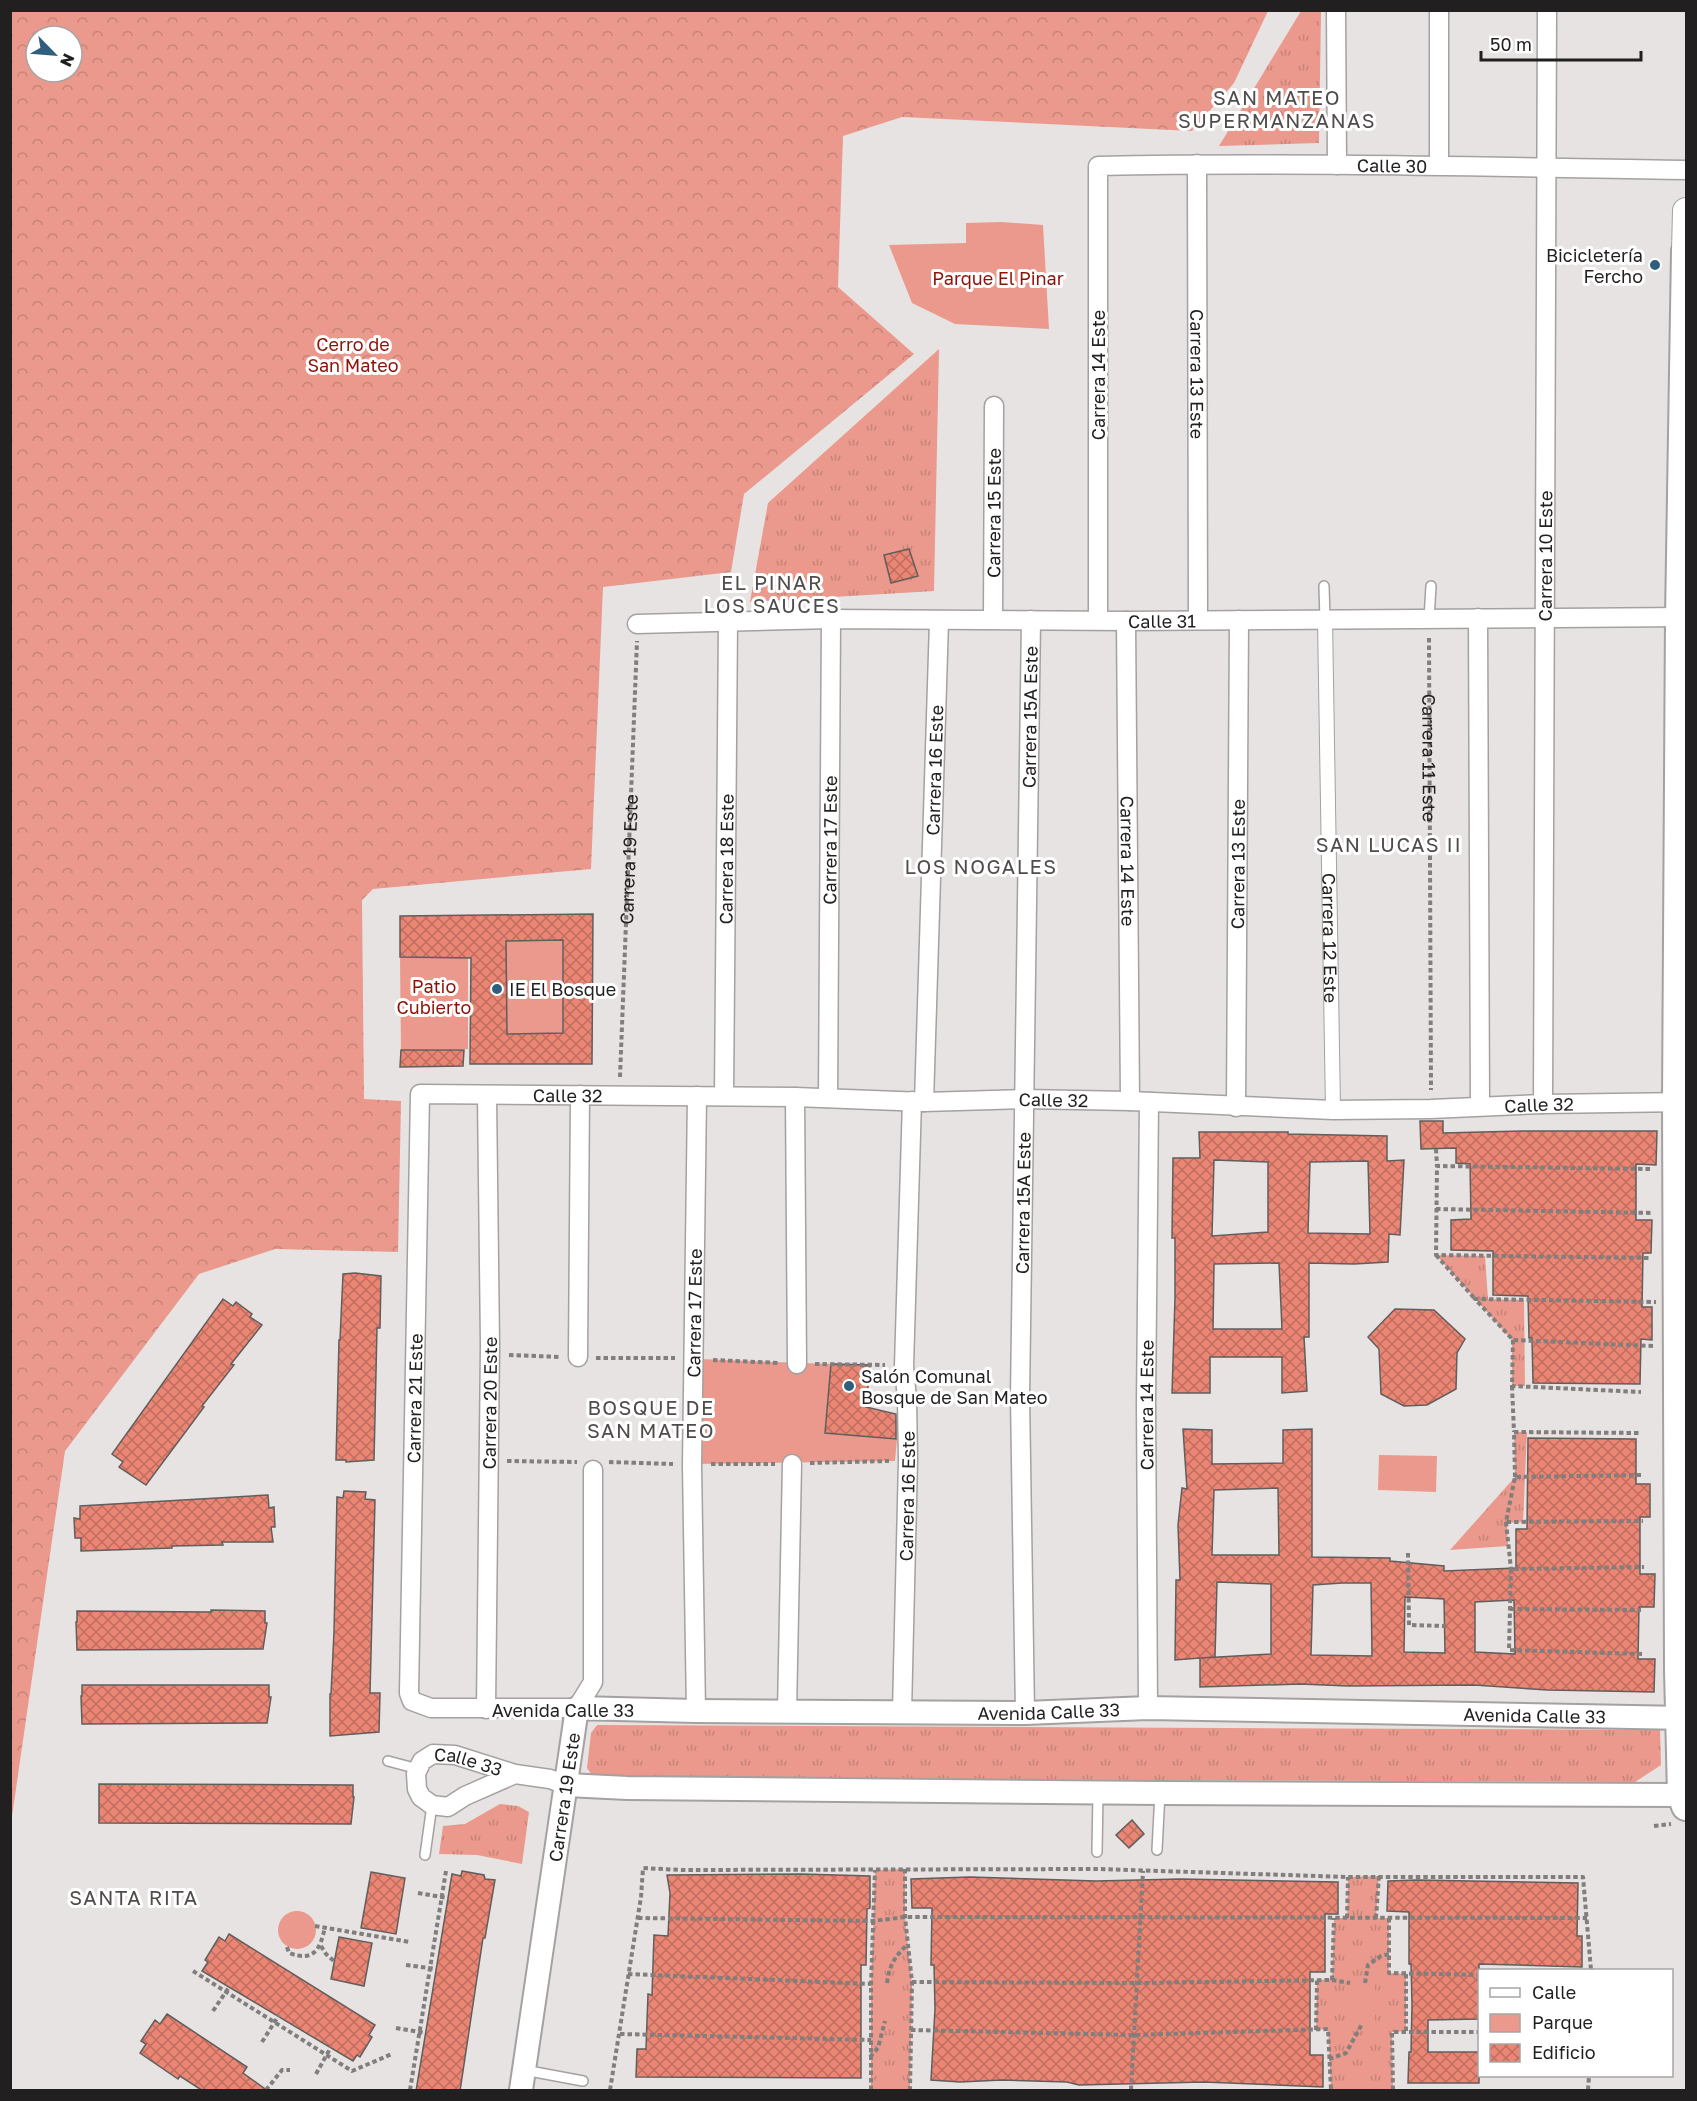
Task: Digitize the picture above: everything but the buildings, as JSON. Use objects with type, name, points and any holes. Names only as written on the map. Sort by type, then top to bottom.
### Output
[{"type":"main road","points":[[1685,1798],[1682,1102],[1686,211]]},
{"type":"street","points":[[1336,10],[1337,165]]},
{"type":"street","points":[[1439,10],[1439,165]]},
{"type":"street","name":"Carrera 10 Este","points":[[1543,1104],[1547,10]]},
{"type":"street","name":"Carrera 13 Este","points":[[1197,164],[1198,620]]},
{"type":"street","name":"Calle 30","points":[[1098,166],[1439,165],[1686,170]]},
{"type":"street","name":"Carrera 14 Este","points":[[1098,166],[1098,620]]},
{"type":"street","name":"Carrera 15 Este","points":[[993,619],[994,406]]},
{"type":"street","name":"Calle 31","points":[[638,624],[831,619],[1126,621],[1683,616]]},
{"type":"street","points":[[1478,618],[1480,1105]]},
{"type":"street","name":"Carrera 17 Este","points":[[828,1098],[831,619]]},
{"type":"street","name":"Carrera 15A Este","points":[[1024,1713],[1020,1397],[1031,620]]},
{"type":"street","name":"Carrera 13 Este","points":[[1236,1107],[1239,620]]},
{"type":"street","name":"Carrera 12 Este","points":[[1325,620],[1333,1110]]},
{"type":"street","name":"Carrera 18 Este","points":[[724,1096],[728,621]]},
{"type":"street","name":"Carrera 16 Este","points":[[902,1712],[908,1460],[904,1366],[939,621]]},
{"type":"street","name":"Carrera 14 Este","points":[[1126,621],[1130,1101]]},
{"type":"street","name":"Calle 32","points":[[420,1094],[724,1096],[918,1101],[1024,1099],[1333,1110],[1682,1102]]},
{"type":"street","name":"Carrera 21 Este","points":[[412,1701],[410,1669],[420,1094]]},
{"type":"street","points":[[578,1357],[580,1095]]},
{"type":"street","name":"Carrera 20 Este","points":[[486,1709],[490,1345],[488,1096]]},
{"type":"street","name":"Carrera 17 Este","points":[[696,1711],[692,1465],[697,1096]]},
{"type":"street","points":[[795,1097],[797,1364]]},
{"type":"street","name":"Carrera 14 Este","points":[[1148,1708],[1146,1392],[1149,1102]]},
{"type":"street","points":[[787,1712],[792,1464]]},
{"type":"street","name":"Carrera 19 Este","points":[[523,2080],[577,1708],[593,1682],[593,1470]]},
{"type":"street","name":"Avenida Calle 33","points":[[412,1701],[430,1708],[486,1709],[1024,1713],[1148,1708],[1683,1717]]},
{"type":"street","name":"Calle 33","points":[[515,1774],[465,1796],[448,1807],[432,1805],[421,1797],[417,1789],[418,1769],[422,1761],[433,1754],[455,1755],[515,1774],[550,1779],[567,1785]]},
{"type":"street","points":[[567,1785],[627,1788],[1685,1798]]},
{"type":"lane","name":"Carrera 12 Este","points":[[1324,586],[1325,620]]},
{"type":"lane","points":[[1429,619],[1431,586]]},
{"type":"lane","points":[[388,1761],[418,1769]]},
{"type":"lane","points":[[1097,1852],[1098,1793]]},
{"type":"lane","points":[[1157,1850],[1160,1793]]},
{"type":"lane","points":[[425,1854],[432,1805]]},
{"type":"lane","points":[[523,2080],[563,2076],[582,2081]]},
{"type":"path","name":"Carrera 11 Este","points":[[1429,619],[1431,1108]]},
{"type":"path","name":"Carrera 19 Este","points":[[620,1096],[638,624]]},
{"type":"path","points":[[1436,1149],[1436,1255],[1513,1340],[1515,1477],[1506,1522],[1511,1569],[1509,1650],[1642,1654]]},
{"type":"path","points":[[1437,1166],[1650,1169]]},
{"type":"path","points":[[1436,1209],[1653,1213]]},
{"type":"path","points":[[1436,1255],[1651,1258]]},
{"type":"path","points":[[1475,1299],[1657,1302]]},
{"type":"path","points":[[1513,1340],[1653,1346]]},
{"type":"path","points":[[1512,1386],[1641,1392]]},
{"type":"path","points":[[1514,1432],[1640,1433]]},
{"type":"path","points":[[1515,1477],[1641,1475]]},
{"type":"path","points":[[1506,1522],[1643,1521]]},
{"type":"path","points":[[1408,1553],[1409,1625],[1445,1626]]},
{"type":"path","points":[[1511,1569],[1644,1567]]},
{"type":"path","points":[[1510,1609],[1641,1610]]},
{"type":"path","points":[[610,2091],[638,1918],[643,1868],[1143,1871],[1348,1877],[1583,1877],[1591,1969]]},
{"type":"path","points":[[905,1869],[905,1917],[912,1983],[910,2091]]},
{"type":"path","points":[[871,2091],[871,1984],[875,1870]]},
{"type":"path","points":[[410,2091],[422,2033],[429,1968],[446,1871]]},
{"type":"path","points":[[1131,2091],[1143,1871]]},
{"type":"path","points":[[1376,1918],[1379,1876]]},
{"type":"path","points":[[1347,1918],[1348,1877]]},
{"type":"path","points":[[418,1893],[448,1898]]},
{"type":"path","points":[[638,1918],[873,1921],[905,1917],[1587,1918]]},
{"type":"path","points":[[1332,1980],[1334,1918]]},
{"type":"path","points":[[1389,1918],[1389,1973],[1478,1975]]},
{"type":"path","points":[[315,1926],[410,1942]]},
{"type":"path","points":[[287,1947],[289,1953],[302,1957],[310,1955],[321,1946],[325,1928]]},
{"type":"path","points":[[887,1983],[888,1973],[895,1956],[908,1944]]},
{"type":"path","points":[[321,1946],[334,1961]]},
{"type":"path","points":[[1365,1983],[1368,1965],[1381,1956],[1389,1954]]},
{"type":"path","points":[[406,1965],[436,1969]]},
{"type":"path","points":[[193,1971],[276,2021],[352,2071],[392,2054]]},
{"type":"path","points":[[628,1974],[871,1984]]},
{"type":"path","points":[[1406,1974],[1406,2031]]},
{"type":"path","points":[[912,1983],[1317,1980],[1350,1983]]},
{"type":"path","points":[[1316,2030],[1317,1980]]},
{"type":"path","points":[[213,2011],[229,1987]]},
{"type":"path","points":[[262,2042],[279,2015]]},
{"type":"path","points":[[870,2057],[878,2048],[885,2021]]},
{"type":"path","points":[[1329,2059],[1346,2053],[1362,2024]]},
{"type":"path","points":[[396,2028],[422,2033]]},
{"type":"path","points":[[911,2030],[1134,2035],[1328,2029],[1331,2091]]},
{"type":"path","points":[[1393,2091],[1392,2032],[1478,2032]]},
{"type":"path","points":[[620,2034],[871,2040]]},
{"type":"path","points":[[316,2074],[331,2047]]},
{"type":"path","points":[[266,2091],[282,2070],[290,2070]]},
{"type":"green space","name":"Cerro de San Mateo","points":[[11,10],[1268,11],[1234,83],[1192,131],[902,117],[843,136],[838,287],[914,354],[744,494],[731,572],[603,587],[591,869],[373,889],[362,900],[364,1099],[401,1101],[398,1252],[275,1249],[199,1274],[65,1451],[11,1823]]},
{"type":"green space","points":[[1301,11],[1321,11],[1319,143],[1219,146]]},
{"type":"green space","name":"Parque El Pinar","points":[[1001,222],[1043,225],[1049,329],[955,324],[912,303],[889,245],[966,243],[966,223]]},
{"type":"green space","points":[[939,349],[934,591],[750,602],[768,503]]},
{"type":"green space","points":[[563,940],[563,1033],[507,1034],[506,941]]},
{"type":"green space","name":"Patio Cubierto","points":[[468,956],[468,1049],[401,1050],[400,957]]},
{"type":"green space","points":[[1436,1255],[1485,1256],[1488,1299],[1524,1300],[1525,1386],[1512,1386],[1512,1340]]},
{"type":"green space","name":"BOSQUE DE SAN MATEO","points":[[699,1359],[831,1364],[826,1433],[897,1439],[895,1461],[696,1464]]},
{"type":"green space","points":[[1514,1432],[1527,1432],[1523,1522],[1507,1523],[1508,1546],[1450,1550],[1515,1477]]},
{"type":"green space","points":[[1379,1455],[1437,1456],[1436,1492],[1378,1490]]},
{"type":"green space","points":[[597,1725],[1660,1730],[1661,1765],[1635,1782],[594,1778],[587,1768],[591,1733]]},
{"type":"green space","points":[[500,1804],[518,1806],[529,1812],[522,1864],[477,1855],[439,1854],[443,1826],[465,1824]]},
{"type":"green space","points":[[905,1869],[905,1917],[912,1983],[910,2090],[871,2090],[871,1984],[875,1870]]},
{"type":"green space","points":[[1379,1876],[1376,1918],[1389,1918],[1389,1973],[1406,1974],[1406,2031],[1392,2032],[1393,2090],[1331,2090],[1328,2029],[1316,2030],[1317,1980],[1332,1979],[1334,1918],[1347,1918],[1348,1877]]},
{"type":"green space","points":[[297,1911],[304,1912],[310,1917],[315,1923],[315,1937],[310,1943],[304,1948],[297,1949],[290,1948],[284,1943],[279,1937],[278,1930],[279,1923],[284,1917],[290,1912]]},
{"type":"green space","points":[[895,1983],[895,2021],[872,2021],[871,1984]]},
{"type":"green space","points":[[1350,1983],[1375,1983],[1375,2024],[1349,2024]]},
{"type":"place","name":"Bicicletería Fercho","points":[[1655,265]]},
{"type":"place","name":"IE El Bosque","points":[[497,989]]},
{"type":"place","name":"Salón Comunal Bosque de San Mateo","points":[[849,1386]]},
{"type":"district","name":"SAN MATEO SUPERMANZANAS","points":[[1277,108]]},
{"type":"district","name":"EL PINAR LOS SAUCES","points":[[772,594]]},
{"type":"district","name":"SAN LUCAS II","points":[[1389,844]]},
{"type":"district","name":"LOS NOGALES","points":[[981,866]]},
{"type":"district","name":"BOSQUE DE SAN MATEO","points":[[651,1418]]},
{"type":"district","name":"SANTA RITA","points":[[134,1897]]}]
